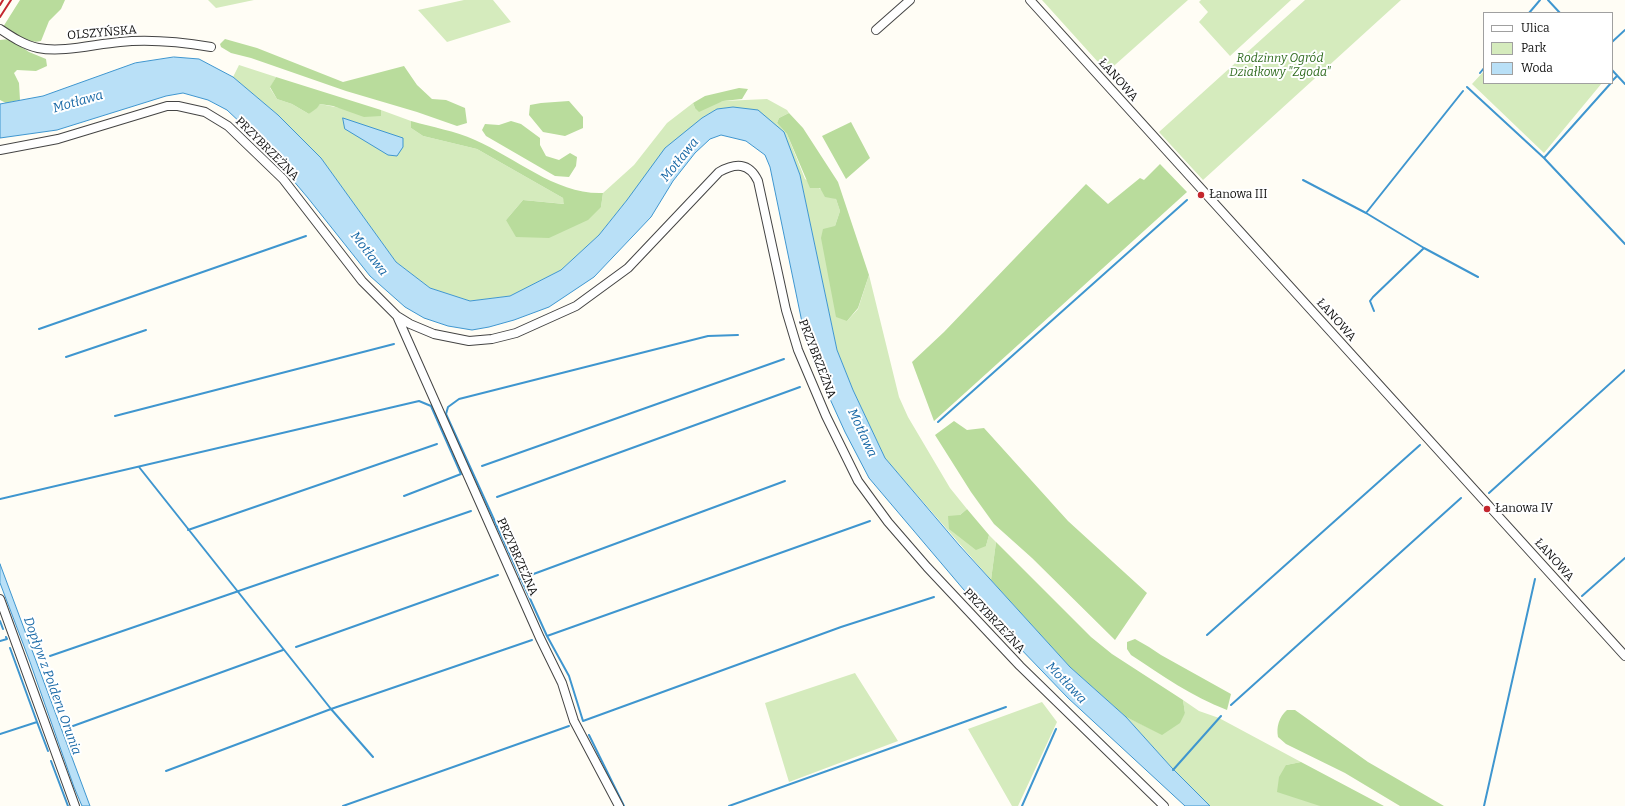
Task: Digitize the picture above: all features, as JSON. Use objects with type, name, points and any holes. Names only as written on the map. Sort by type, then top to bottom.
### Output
[{"type":"street","points":[[876,30],[910,0]]},
{"type":"street","name":"ŁANOWA","points":[[1030,0],[1625,656]]},
{"type":"street","name":"OLSZYŃSKA","points":[[0,29],[26,45],[39,48],[58,48],[122,42],[164,41],[211,47]]},
{"type":"street","name":"PRZYBRZEŻNA","points":[[0,150],[58,139],[167,106],[178,106],[205,112],[228,126],[283,179],[362,281],[397,316],[410,324],[434,334],[469,341],[492,340],[516,333],[576,306],[628,268],[719,172],[729,166],[747,168],[754,173],[758,181],[786,310],[798,350],[826,416],[866,493],[888,522],[927,567],[1020,666],[1164,806]]},
{"type":"street","name":"PRZYBRZEŻNA","points":[[397,316],[540,638],[562,682],[573,719],[619,806]]},
{"type":"street","points":[[0,599],[75,806]]},
{"type":"green space","points":[[20,0],[65,0],[61,9],[49,21],[41,41],[36,42],[26,40],[3,27]]},
{"type":"green space","points":[[208,0],[254,0],[216,8]]},
{"type":"green space","points":[[464,0],[493,0],[511,22],[447,42],[418,10]]},
{"type":"green space","points":[[1042,0],[1188,0],[1107,72]]},
{"type":"green space","points":[[1201,0],[1291,0],[1230,56],[1199,22],[1208,12],[1199,2]]},
{"type":"green space","name":"Rodzinny Ogród Działkowy \"Zgoda\"","points":[[1305,0],[1401,0],[1203,180],[1159,132]]},
{"type":"green space","points":[[10,39],[29,52],[46,59],[47,66],[36,71],[17,70],[14,73],[19,83],[20,100],[6,103],[0,100],[0,40]]},
{"type":"green space","points":[[225,39],[257,48],[343,82],[404,66],[417,85],[432,99],[446,100],[465,108],[467,123],[457,126],[417,112],[346,91],[251,58],[231,53],[221,47],[220,44]]},
{"type":"green space","points":[[239,65],[276,77],[270,88],[277,99],[292,104],[309,114],[320,104],[381,116],[381,110],[411,121],[411,128],[423,136],[477,149],[563,198],[565,204],[523,200],[506,220],[601,207],[603,193],[634,165],[667,123],[693,103],[695,108],[723,101],[767,99],[787,110],[789,113],[779,118],[777,123],[787,134],[805,179],[836,199],[840,211],[835,226],[847,321],[858,309],[869,275],[899,397],[908,417],[950,488],[967,509],[960,515],[986,546],[989,535],[996,542],[991,580],[885,458],[853,390],[837,350],[800,175],[784,133],[733,107],[717,109],[702,118],[627,200],[599,235],[561,270],[510,296],[470,301],[430,288],[396,262],[321,158],[278,115],[233,77]]},
{"type":"green space","points":[[1483,72],[1483,84],[1601,84],[1544,153],[1472,84]]},
{"type":"green space","points":[[276,77],[381,110],[381,116],[364,117],[333,106],[320,104],[309,114],[292,104],[277,99],[270,87]]},
{"type":"green space","points":[[739,88],[748,89],[742,99],[723,101],[699,112],[693,103],[705,96]]},
{"type":"green space","points":[[569,101],[583,117],[583,128],[565,136],[543,132],[529,115],[530,105]]},
{"type":"green space","points":[[789,113],[803,128],[838,182],[869,275],[858,308],[847,321],[836,317],[821,238],[823,229],[835,226],[840,211],[836,199],[825,197],[820,188],[810,188],[787,134],[777,123],[779,118]]},
{"type":"green space","points":[[411,121],[475,140],[537,174],[569,188],[586,192],[603,193],[601,207],[588,220],[549,238],[516,237],[506,220],[523,200],[564,204],[563,198],[477,149],[423,136],[411,128]]},
{"type":"green space","points":[[511,121],[521,124],[540,138],[540,145],[546,156],[559,160],[570,153],[577,157],[576,166],[569,177],[555,176],[486,136],[482,130],[485,124],[499,125]]},
{"type":"green space","points":[[851,122],[870,158],[846,179],[822,136]]},
{"type":"green space","points":[[1160,164],[1187,192],[934,421],[912,362],[944,332],[1086,184],[1108,204],[1140,178],[1144,180]]},
{"type":"green space","points":[[954,421],[967,430],[984,428],[1068,521],[1147,593],[1115,640],[1032,558],[994,524],[971,492],[935,435]]},
{"type":"green space","points":[[967,509],[989,535],[986,546],[976,550],[949,529],[948,516],[960,515]]},
{"type":"green space","points":[[996,542],[1091,637],[1112,654],[1183,700],[1185,713],[1180,723],[1162,735],[1126,717],[1070,667],[991,580]]},
{"type":"green space","points":[[1135,639],[1231,694],[1227,710],[1189,692],[1131,655],[1127,649],[1127,642]]},
{"type":"green space","points":[[855,673],[898,741],[789,782],[765,703]]},
{"type":"green space","points":[[1183,700],[1199,711],[1219,718],[1301,762],[1286,765],[1320,806],[1210,806],[1172,768],[1126,717],[1162,734],[1185,713]]},
{"type":"green space","points":[[1042,702],[1057,722],[1018,806],[1012,806],[968,729]]},
{"type":"green space","points":[[1287,710],[1295,710],[1368,762],[1444,806],[1400,806],[1345,773],[1286,744],[1278,737],[1277,730],[1280,719]]},
{"type":"green space","points":[[1301,762],[1384,806],[1320,806],[1277,792],[1279,777],[1286,765]]},
{"type":"water","name":"Motława","points":[[174,57],[199,59],[233,77],[278,115],[321,158],[396,262],[430,288],[470,301],[510,296],[561,270],[599,235],[665,148],[702,118],[717,109],[733,107],[758,110],[784,132],[800,175],[837,350],[853,390],[885,458],[959,545],[1070,667],[1126,717],[1172,768],[1210,806],[1185,806],[1068,698],[964,590],[869,478],[845,432],[825,388],[804,332],[770,167],[765,155],[746,141],[721,135],[710,139],[695,153],[673,181],[651,217],[594,277],[549,307],[514,320],[472,330],[448,326],[424,318],[405,307],[370,276],[308,198],[260,141],[227,110],[208,100],[183,93],[166,96],[57,130],[0,138],[0,104],[43,96],[135,63]]},
{"type":"water","points":[[343,118],[403,138],[403,147],[397,156],[388,155],[345,129]]},
{"type":"water","points":[[0,564],[90,806],[82,806],[74,787],[30,662],[0,583]]},
{"type":"waterway","points":[[1530,12],[1540,0]]},
{"type":"waterway","points":[[1548,0],[1559,12]]},
{"type":"waterway","points":[[1613,41],[1625,30]]},
{"type":"waterway","points":[[1480,73],[1483,69]]},
{"type":"waterway","points":[[1613,71],[1625,84]]},
{"type":"waterway","points":[[1613,80],[1617,76]]},
{"type":"waterway","points":[[1544,158],[1610,84]]},
{"type":"waterway","points":[[1467,87],[1544,158],[1625,244]]},
{"type":"waterway","points":[[1303,180],[1366,213],[1463,91]]},
{"type":"waterway","points":[[938,422],[1187,200]]},
{"type":"waterway","points":[[1366,213],[1424,248],[1478,277]]},
{"type":"waterway","points":[[39,329],[306,236]]},
{"type":"waterway","points":[[1374,311],[1370,301],[1373,297],[1424,248]]},
{"type":"waterway","points":[[66,357],[146,330]]},
{"type":"waterway","points":[[738,335],[708,336],[459,399],[448,407],[446,414],[547,636],[569,676],[583,721],[841,627],[934,597]]},
{"type":"waterway","points":[[115,416],[394,344]]},
{"type":"waterway","points":[[482,466],[784,359]]},
{"type":"waterway","points":[[1489,493],[1625,370]]},
{"type":"waterway","points":[[497,497],[800,387]]},
{"type":"waterway","points":[[0,499],[419,401],[431,406],[461,474],[404,496]]},
{"type":"waterway","points":[[188,530],[437,444]]},
{"type":"waterway","points":[[1207,635],[1420,445]]},
{"type":"waterway","points":[[139,467],[331,709],[373,757]]},
{"type":"waterway","points":[[520,579],[785,481]]},
{"type":"waterway","points":[[1231,705],[1461,498]]},
{"type":"waterway","name":"Dopływ z Polderu Orunia","points":[[50,656],[471,511]]},
{"type":"waterway","points":[[547,636],[870,521]]},
{"type":"waterway","points":[[1582,596],[1625,558]]},
{"type":"waterway","points":[[296,647],[498,575]]},
{"type":"waterway","points":[[1484,806],[1535,579]]},
{"type":"waterway","points":[[0,621],[3,629]]},
{"type":"waterway","points":[[0,641],[7,639],[6,637]]},
{"type":"waterway","points":[[166,771],[331,709],[532,640]]},
{"type":"waterway","points":[[0,734],[37,722],[10,648]]},
{"type":"waterway","name":"Dopływ z Polderu Orunia","points":[[73,726],[283,650]]},
{"type":"waterway","points":[[729,806],[1006,707]]},
{"type":"waterway","points":[[1173,770],[1221,716]]},
{"type":"waterway","points":[[37,722],[48,751]]},
{"type":"waterway","points":[[343,806],[569,726]]},
{"type":"waterway","points":[[1022,806],[1056,729]]},
{"type":"waterway","points":[[589,735],[624,806]]},
{"type":"waterway","points":[[51,761],[68,806]]},
{"type":"railway","points":[[0,5],[3,0]]},
{"type":"railway","points":[[0,17],[11,0]]},
{"type":"place","name":"Łanowa III","points":[[1201,195]]},
{"type":"place","name":"Łanowa IV","points":[[1487,509]]}]
